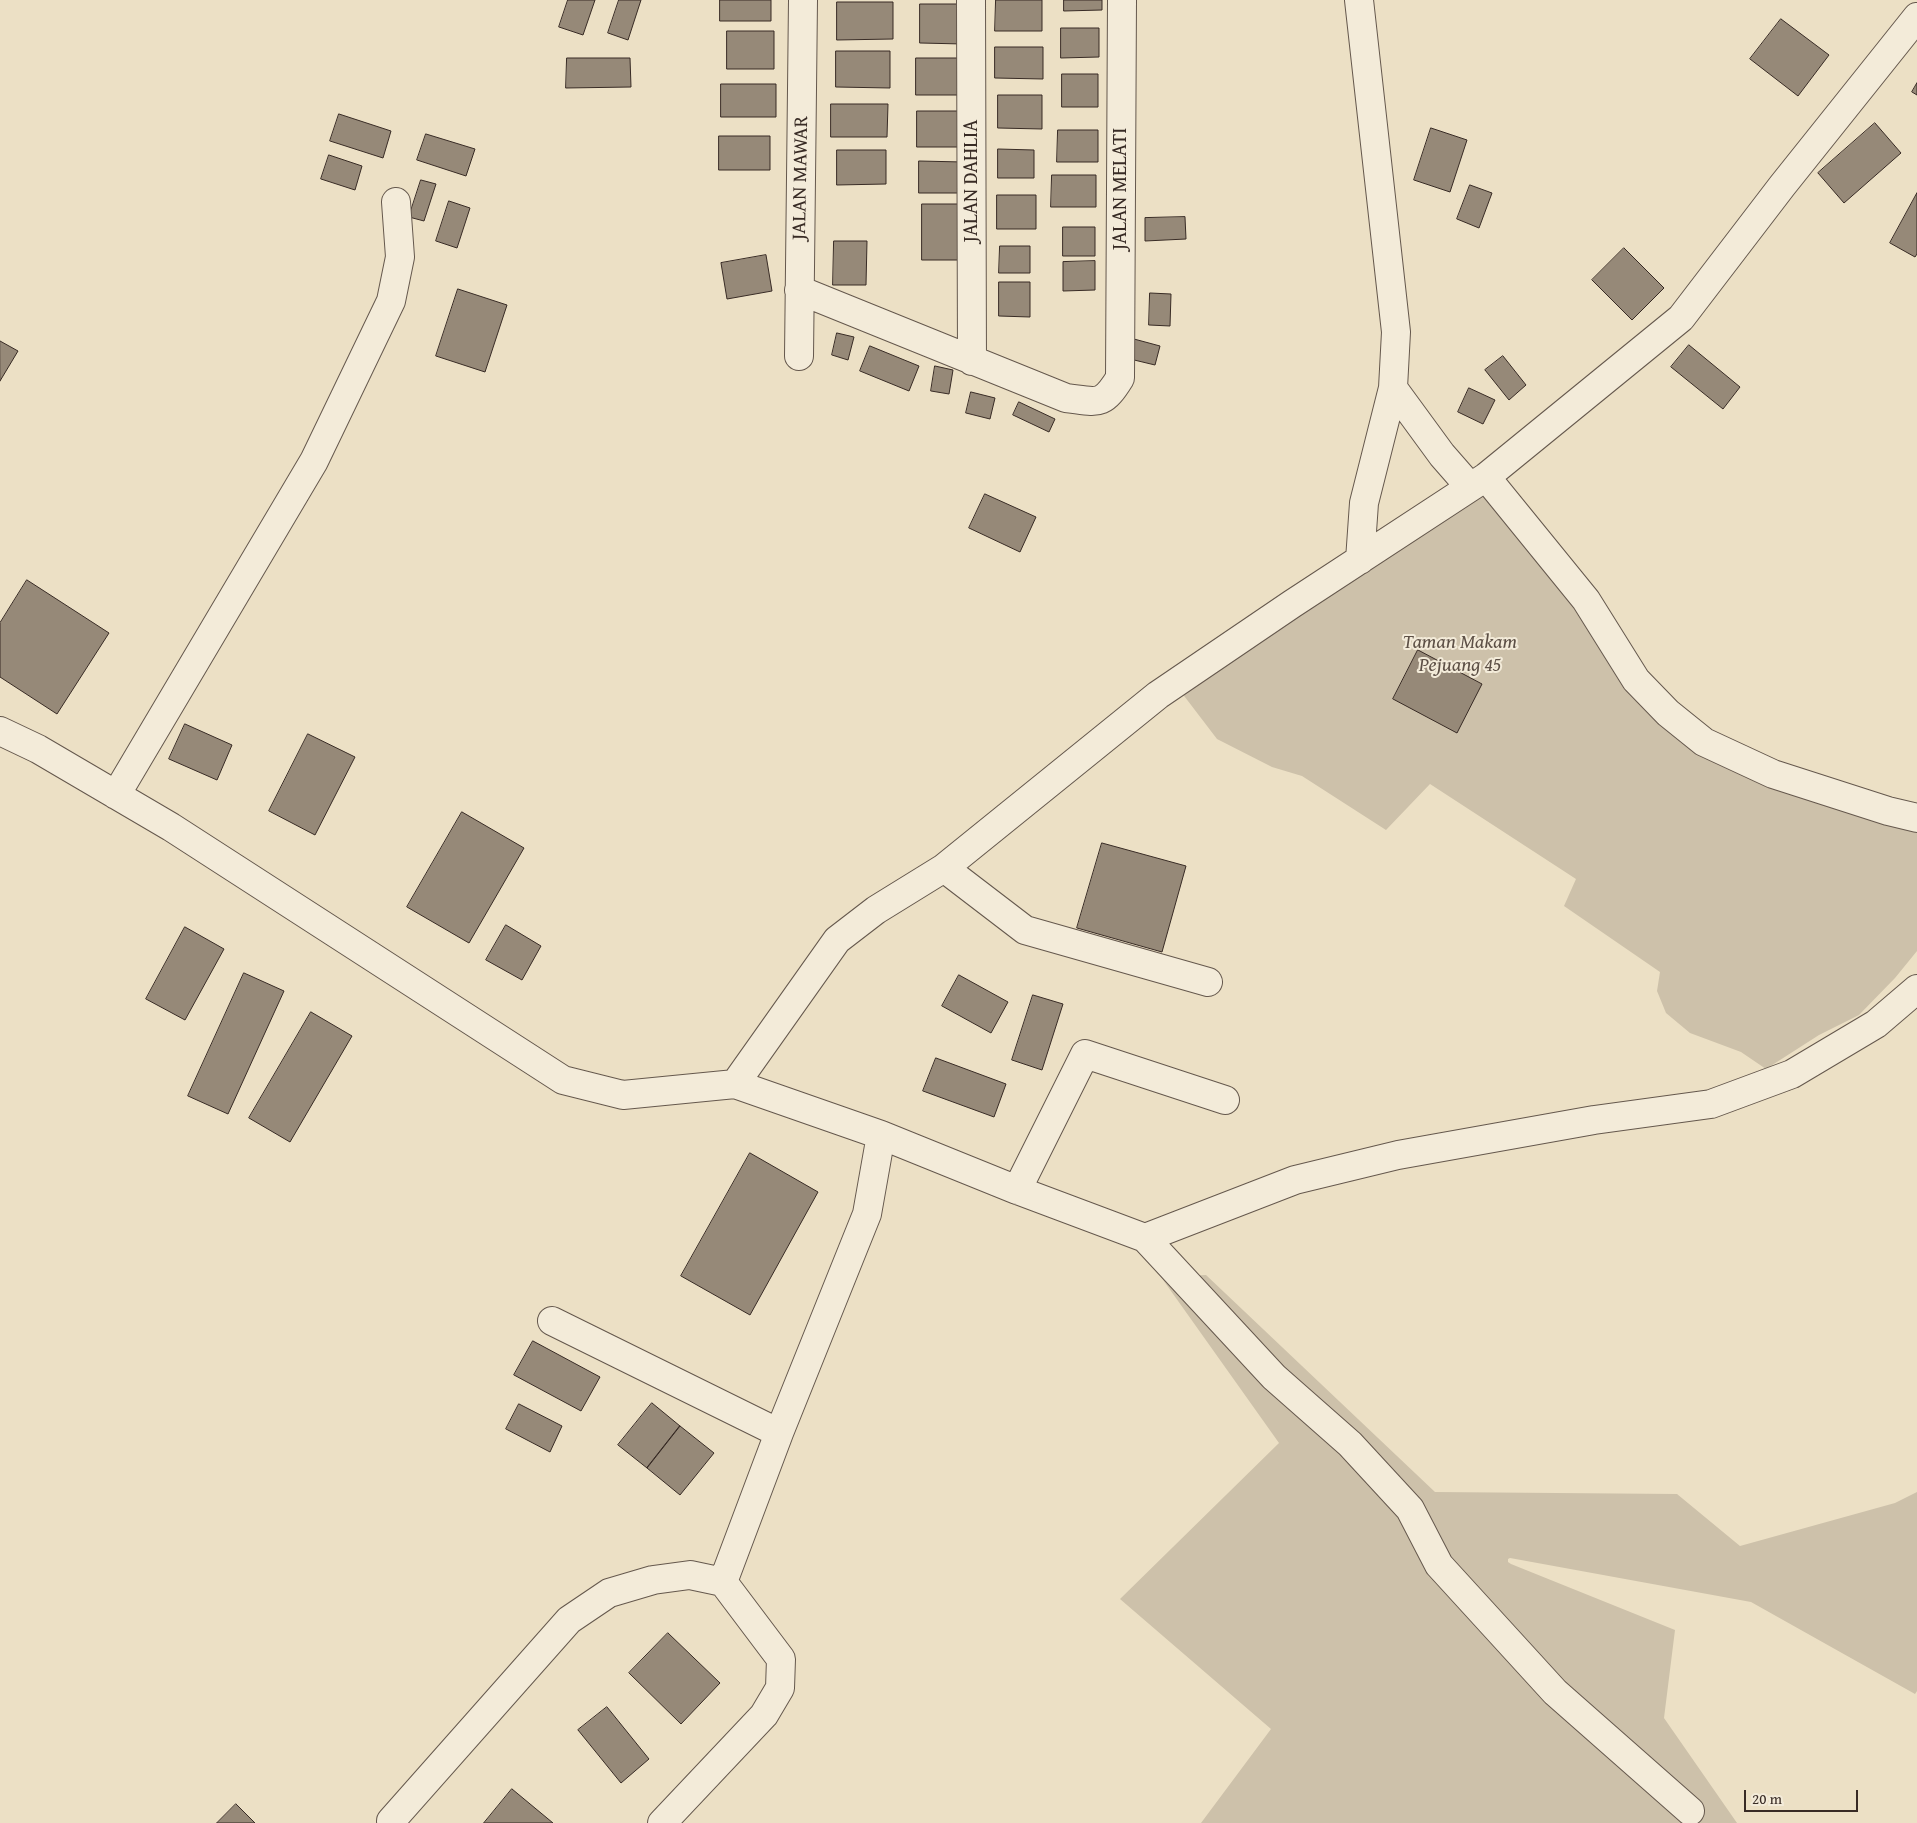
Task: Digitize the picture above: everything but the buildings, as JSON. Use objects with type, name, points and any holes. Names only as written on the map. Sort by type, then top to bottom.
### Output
[{"type":"street","name":"JALAN MAWAR","points":[[799,356],[803,0]]},
{"type":"street","name":"JALAN DAHLIA","points":[[971,0],[972,361]]},
{"type":"street","name":"JALAN MELATI","points":[[972,361],[1066,398],[1096,402],[1109,395],[1120,378],[1122,0]]},
{"type":"street","points":[[1359,0],[1396,332],[1393,388],[1364,503],[1360,560]]},
{"type":"street","points":[[734,1084],[837,940],[876,910],[944,868],[1158,696],[1292,604],[1478,482],[1681,318],[1782,186],[1917,17]]},
{"type":"street","points":[[116,795],[314,461],[390,301],[400,256],[396,202]]},
{"type":"street","points":[[800,290],[972,361]]},
{"type":"street","points":[[1393,388],[1442,455],[1478,482],[1586,600],[1636,680],[1668,713],[1704,742],[1773,774],[1917,818]]},
{"type":"street","points":[[0,731],[38,749],[179,832],[562,1080],[623,1094],[734,1084],[880,1135],[1017,1190],[1145,1238],[1274,1377],[1350,1444],[1410,1509],[1439,1565],[1555,1692],[1690,1811]]},
{"type":"street","points":[[944,868],[1025,930],[1208,982]]},
{"type":"street","points":[[1145,1238],[1294,1180],[1398,1154],[1594,1120],[1712,1104],[1792,1074],[1876,1024],[1917,989]]},
{"type":"street","points":[[1017,1190],[1085,1054],[1226,1100]]},
{"type":"street","points":[[723,1582],[779,1433],[867,1214],[880,1135]]},
{"type":"street","points":[[552,1321],[779,1433]]},
{"type":"street","points":[[391,1820],[569,1620],[609,1593],[653,1580],[690,1575],[723,1582],[780,1659],[780,1688],[764,1715],[662,1823]]},
{"type":"green space","name":"Taman Makam Pejuang 45","points":[[1486,477],[1704,742],[1917,818],[1917,951],[1895,978],[1859,1015],[1819,1035],[1766,1069],[1741,1052],[1690,1033],[1666,1013],[1657,991],[1660,972],[1564,906],[1576,879],[1430,784],[1386,830],[1302,776],[1272,767],[1217,739],[1175,684]]},
{"type":"green space","points":[[1206,1275],[1435,1492],[1677,1494],[1740,1546],[1895,1503],[1917,1492],[1917,1691],[1915,1694],[1751,1602],[1510,1558],[1508,1562],[1511,1564],[1675,1630],[1664,1718],[1737,1823],[1201,1823],[1271,1729],[1120,1599],[1279,1443],[1161,1277]]}]
